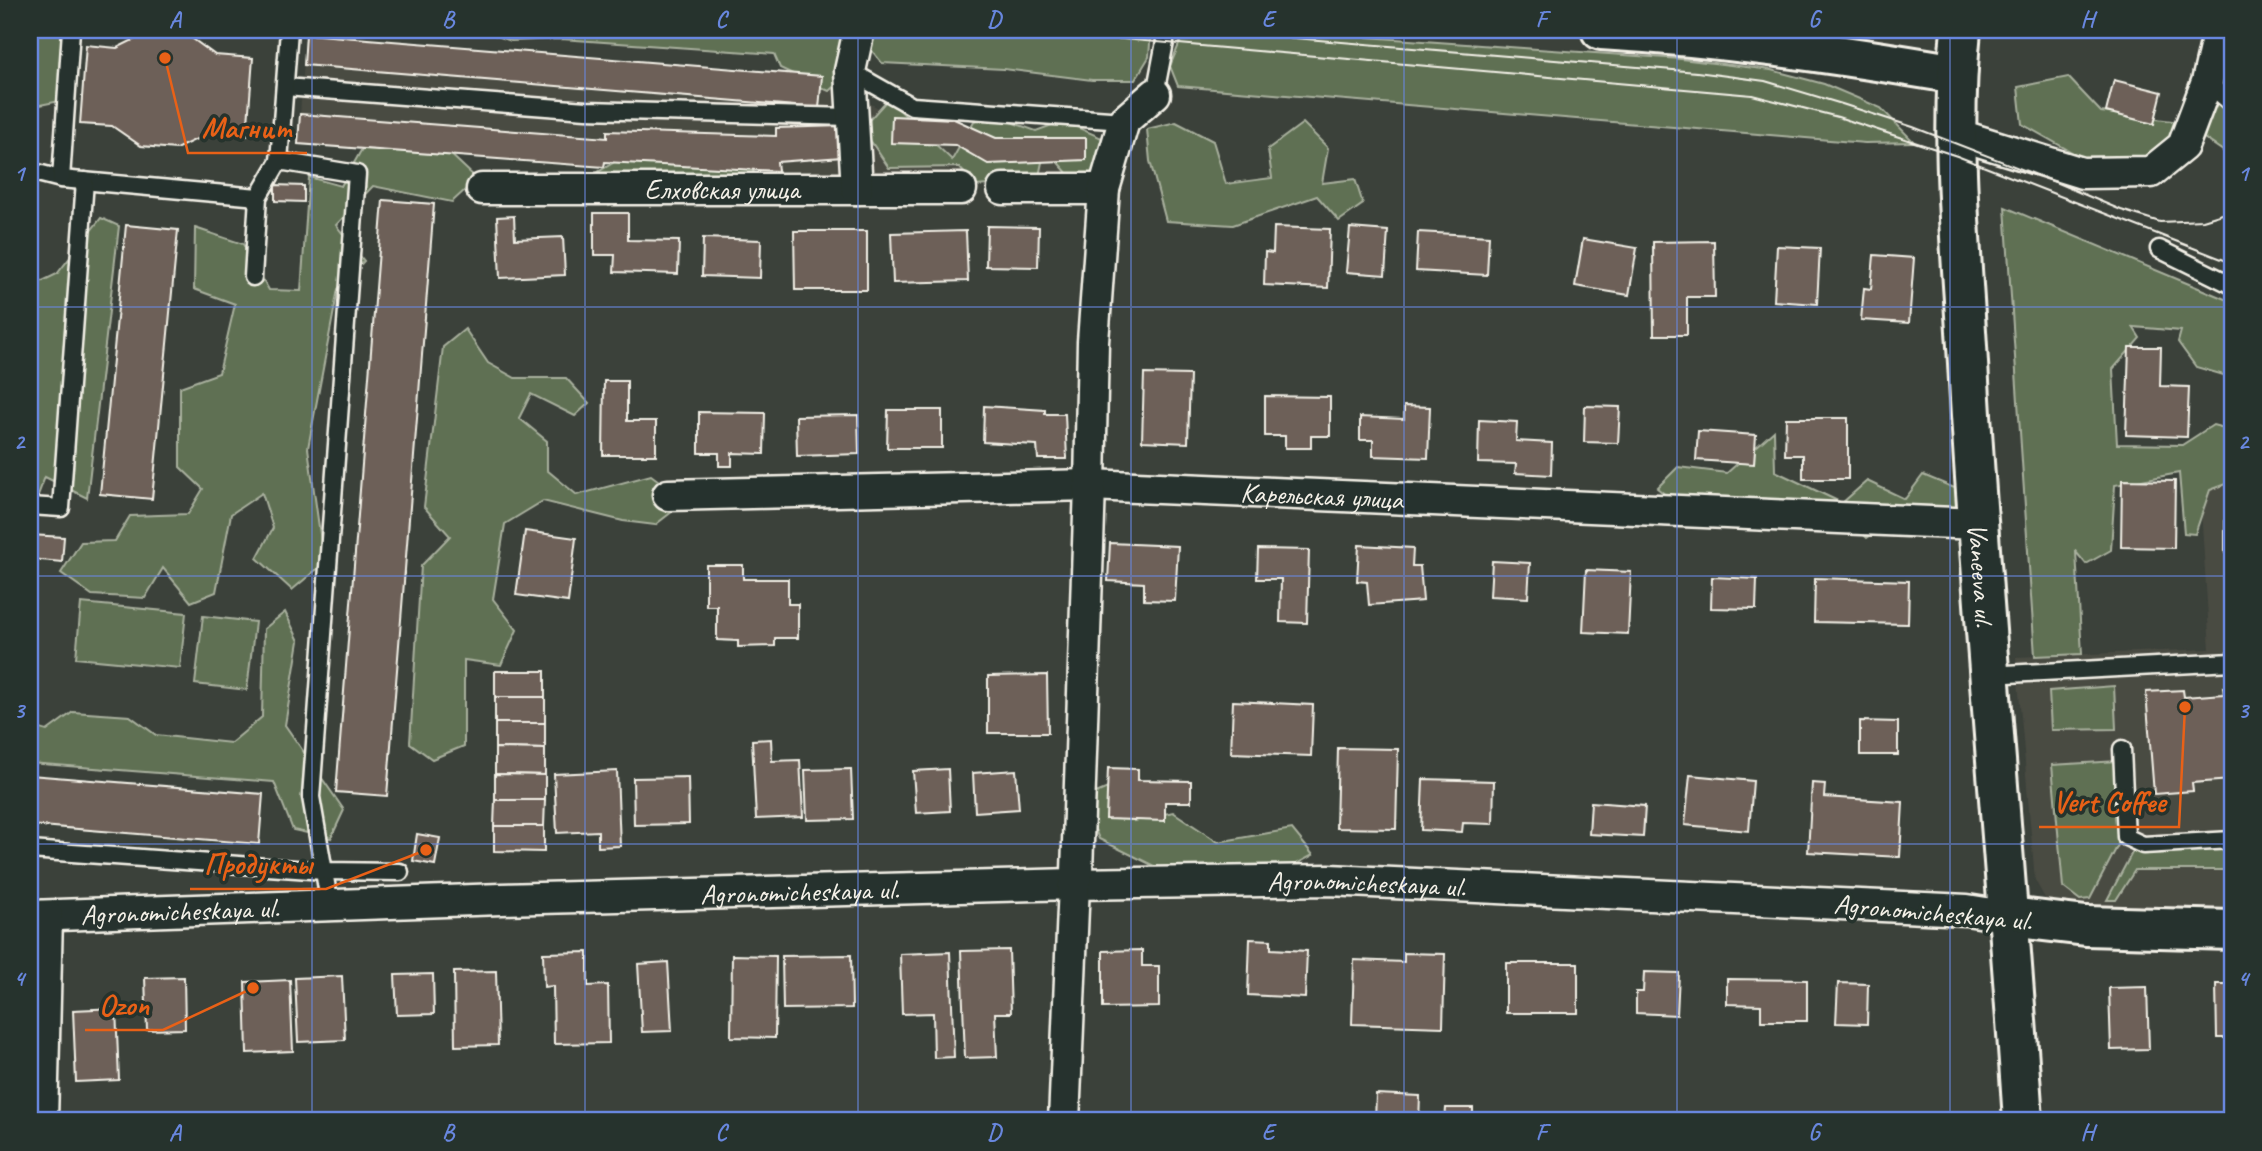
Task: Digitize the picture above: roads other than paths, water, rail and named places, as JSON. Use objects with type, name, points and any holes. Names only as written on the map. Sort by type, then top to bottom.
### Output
[{"type":"main road","points":[[1601,30],[1805,39],[1956,74]]},
{"type":"main road","name":"Vaneeva ul.","points":[[1961,30],[1956,74],[1956,134],[1977,524],[2010,918],[2022,1121]]},
{"type":"main road","name":"Agronomicheskaya ul.","points":[[2010,918],[2086,926],[2232,930]]},
{"type":"street","points":[[856,189],[850,71],[859,30]]},
{"type":"street","points":[[1956,134],[2082,173],[2151,172],[2183,146],[2207,82],[2219,30]]},
{"type":"street","points":[[1064,1121],[1074,884],[1077,872],[1093,341],[1104,189],[1124,121],[1155,94]]},
{"type":"street","name":"Елховская улица","points":[[482,189],[961,189]]},
{"type":"street","points":[[1003,189],[1104,189]]},
{"type":"street","name":"Карельская улица","points":[[668,495],[1090,485],[1977,524]]},
{"type":"street","name":"Agronomicheskaya ul.","points":[[38,916],[501,899],[1329,880],[1967,910],[2010,918]]},
{"type":"street","points":[[38,916],[42,1121]]},
{"type":"lane","points":[[61,179],[71,30]]},
{"type":"lane","points":[[253,277],[258,197],[279,161],[289,30]]},
{"type":"lane","points":[[1155,94],[1164,30]]},
{"type":"lane","points":[[850,71],[912,106],[1124,121]]},
{"type":"lane","points":[[2207,82],[2232,104]]},
{"type":"lane","points":[[285,88],[586,110],[851,117]]},
{"type":"lane","points":[[279,161],[357,174],[311,797],[330,906]]},
{"type":"lane","points":[[30,171],[61,179],[258,197]]},
{"type":"lane","points":[[30,506],[61,508],[85,181]]},
{"type":"lane","points":[[2159,249],[2232,285]]},
{"type":"lane","points":[[1988,675],[2232,662]]},
{"type":"lane","points":[[2122,749],[2126,838],[2143,845],[2232,840]]},
{"type":"lane","points":[[30,850],[324,871],[400,872]]},
{"type":"tram line","points":[[1022,30],[1752,95],[1838,117],[1957,156],[2232,263]]},
{"type":"tram line","points":[[1201,30],[1697,72],[1765,81],[1913,127],[2121,210],[2160,222],[2203,220],[2232,211]]},
{"type":"place","name":"Магнит","points":[[165,58]]},
{"type":"place","name":"Vert Coffee","points":[[2185,707]]},
{"type":"place","name":"Продукты","points":[[426,850]]},
{"type":"place","name":"Ozon","points":[[253,988]]}]
